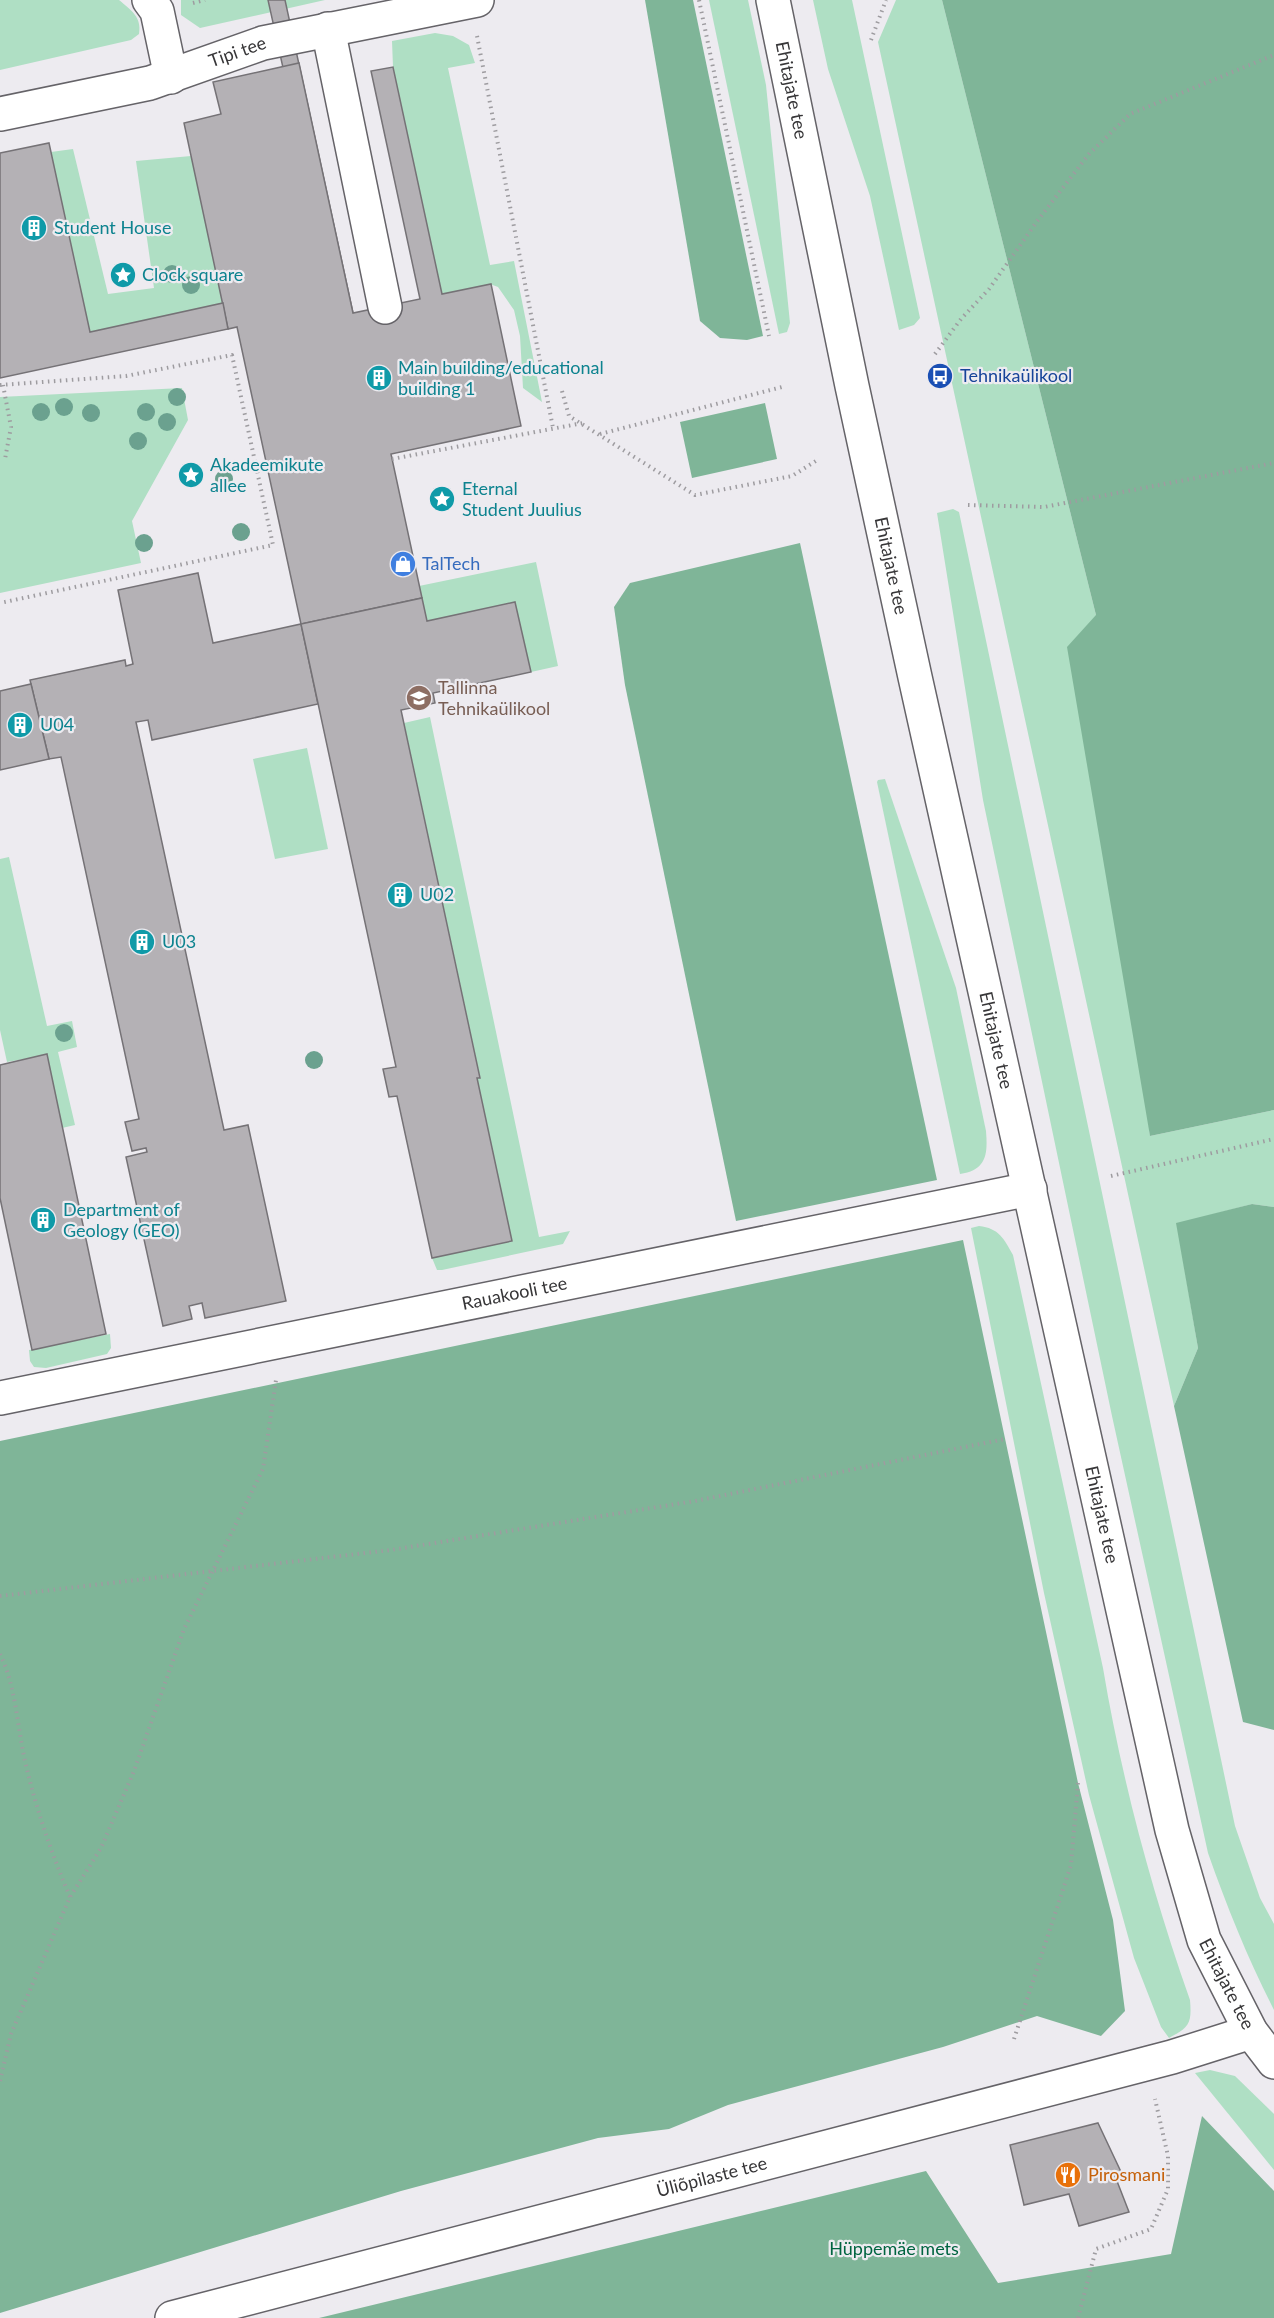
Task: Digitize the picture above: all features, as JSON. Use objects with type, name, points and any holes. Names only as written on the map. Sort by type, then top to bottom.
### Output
[{"type":"main road","points":[[149,0],[157,11],[171,77]]},
{"type":"main road","name":"Ehitajate tee","points":[[773,0],[852,386],[1172,1830],[1204,1940],[1251,2032],[1274,2062]]},
{"type":"main road","name":"Tipi tee","points":[[0,114],[150,84],[263,43],[474,1]]},
{"type":"main road","points":[[328,29],[385,307]]},
{"type":"main road","name":"Rauakooli tee","points":[[0,1398],[1030,1189]]},
{"type":"main road","name":"Üliõpilaste tee","points":[[172,2318],[1146,2064],[1251,2032]]},
{"type":"path","points":[[699,0],[769,336]]},
{"type":"path","points":[[871,40],[886,0]]},
{"type":"path","points":[[474,1],[553,428]]},
{"type":"path","points":[[935,354],[989,288],[1089,154],[1130,114],[1274,55]]},
{"type":"path","points":[[0,603],[273,545],[232,355],[126,376],[1,385],[11,427],[5,459]]},
{"type":"path","points":[[600,434],[782,387]]},
{"type":"path","points":[[562,391],[569,416],[695,495],[792,476],[819,459]]},
{"type":"path","points":[[392,459],[583,423]]},
{"type":"path","points":[[968,504],[1044,507],[1274,463]]},
{"type":"path","points":[[1111,1176],[1274,1138]]},
{"type":"path","points":[[0,2081],[11,2034],[70,1896],[106,1837],[134,1771],[184,1629],[263,1469],[277,1374],[285,1340]]},
{"type":"path","points":[[0,1596],[391,1550],[683,1503],[1005,1439]]},
{"type":"path","points":[[0,1654],[8,1670],[25,1762],[45,1837],[70,1896]]},
{"type":"path","points":[[1014,2039],[1071,1865],[1078,1783]]},
{"type":"path","points":[[1078,2318],[1096,2248],[1151,2229],[1168,2189],[1168,2156],[1146,2064]]},
{"type":"green space","points":[[0,0],[119,0],[137,18],[139,34],[131,40],[0,70]]},
{"type":"green space","points":[[181,0],[325,0],[200,28],[181,15]]},
{"type":"green space","points":[[645,0],[693,0],[763,336],[747,340],[720,338],[700,321]]},
{"type":"green space","points":[[709,0],[748,0],[766,85],[790,323],[787,332],[779,334]]},
{"type":"green space","points":[[813,0],[852,0],[920,318],[914,325],[899,330],[870,196],[828,69]]},
{"type":"green space","points":[[896,0],[942,0],[1096,615],[1150,1136],[1274,1110],[1274,1207],[1252,1204],[1177,1224],[1198,1348],[1174,1406],[878,42]]},
{"type":"green space","points":[[942,0],[1274,0],[1274,1110],[1150,1136],[1067,647],[1096,615]]},
{"type":"green space","points":[[435,33],[453,36],[469,45],[475,63],[448,68],[490,265],[514,261],[542,402],[523,388],[520,336],[514,310],[498,287],[490,284],[442,294],[393,67],[392,41]]},
{"type":"green space","points":[[73,149],[108,294],[154,288],[136,161],[191,156],[223,303],[90,332],[51,152]]},
{"type":"green space","points":[[182,388],[188,420],[132,521],[141,563],[0,593],[0,397]]},
{"type":"green space","points":[[765,403],[777,459],[692,478],[680,422]]},
{"type":"green space","points":[[953,509],[959,512],[1235,1826],[1260,1898],[1274,1924],[1274,2010],[1238,1933],[1208,1853],[1112,1416],[983,800],[937,513]]},
{"type":"green space","points":[[800,543],[937,1180],[736,1221],[625,685],[614,607],[630,583]]},
{"type":"green space","points":[[536,562],[558,666],[531,672],[515,602],[427,621],[419,586]]},
{"type":"green space","points":[[430,717],[539,1237],[570,1231],[563,1244],[442,1270],[437,1270],[432,1258],[512,1241],[477,1078],[480,1077],[404,723]]},
{"type":"green space","points":[[307,748],[328,849],[275,859],[253,759]]},
{"type":"green space","points":[[885,779],[956,988],[986,1131],[984,1160],[975,1169],[960,1174],[877,782]]},
{"type":"green space","points":[[9,857],[47,1026],[72,1021],[77,1047],[58,1052],[75,1125],[62,1128],[47,1055],[7,1062],[0,1030],[0,859]]},
{"type":"green space","points":[[1252,1204],[1274,1207],[1274,1730],[1243,1722],[1174,1406],[1198,1348],[1176,1223]]},
{"type":"green space","points":[[979,1226],[996,1232],[1004,1239],[1013,1255],[1103,1668],[1119,1752],[1139,1836],[1190,2000],[1188,2024],[1169,2038],[1161,2027],[1134,1958],[1089,1795],[1044,1593],[971,1228]]},
{"type":"green space","points":[[963,1240],[1078,1783],[1113,1920],[1125,2011],[1101,2036],[1037,2016],[943,2047],[728,2105],[669,2129],[598,2138],[401,2191],[0,2313],[0,1441]]},
{"type":"green space","points":[[110,1334],[111,1348],[107,1354],[46,1368],[34,1367],[30,1361],[29,1350]]},
{"type":"green space","points":[[1210,2070],[1235,2076],[1274,2114],[1274,2170],[1195,2073]]},
{"type":"green space","name":"Hüppemäe mets","points":[[1202,2116],[1274,2191],[1274,2318],[319,2318],[926,2171],[998,2283],[1171,2254]]},
{"type":"building","points":[[268,0],[285,0],[353,313],[338,316]]},
{"type":"building","name":"Main building/educational building 1","points":[[299,63],[353,313],[420,299],[371,71],[393,67],[442,294],[491,284],[521,426],[391,454],[422,598],[301,624],[237,327],[228,329],[184,123],[221,114],[213,82]]},
{"type":"building","name":"Student House","points":[[49,143],[90,332],[223,303],[228,329],[0,378],[0,153]]},
{"type":"building","name":"U03","points":[[198,573],[213,643],[301,624],[318,704],[152,740],[148,720],[136,722],[224,1130],[248,1125],[286,1301],[205,1318],[202,1303],[189,1306],[192,1319],[163,1326],[126,1157],[147,1152],[146,1148],[132,1151],[125,1122],[139,1119],[61,757],[49,759],[30,680],[125,660],[126,666],[133,664],[118,590]]},
{"type":"building","name":"U02","points":[[422,598],[427,621],[515,602],[531,672],[433,693],[435,703],[401,710],[480,1078],[477,1078],[512,1241],[432,1258],[397,1096],[389,1097],[383,1069],[396,1067],[301,624]]},
{"type":"building","name":"U04","points":[[31,684],[49,759],[0,770],[0,691]]},
{"type":"building","name":"Department of Geology (GEO)","points":[[47,1054],[106,1334],[32,1350],[0,1198],[0,1065]]},
{"type":"building","name":"Pirosmani","points":[[1098,2123],[1122,2174],[1115,2176],[1129,2212],[1079,2226],[1069,2194],[1024,2205],[1010,2145]]},
{"type":"place","name":"Student House","points":[[34,228]]},
{"type":"place","name":"Clock square","points":[[123,275]]},
{"type":"place","name":"Tehnikaülikool","points":[[940,376]]},
{"type":"place","name":"Main building/educational building 1","points":[[379,378]]},
{"type":"place","name":"Akadeemikute allee","points":[[191,475]]},
{"type":"place","name":"Eternal Student Juulius","points":[[442,499]]},
{"type":"place","name":"TalTech","points":[[403,564]]},
{"type":"place","name":"Tallinna Tehnikaülikool","points":[[419,698]]},
{"type":"place","name":"U04","points":[[20,725]]},
{"type":"place","name":"U02","points":[[400,895]]},
{"type":"place","name":"U03","points":[[142,942]]},
{"type":"place","name":"Department of Geology (GEO)","points":[[43,1220]]},
{"type":"place","name":"Pirosmani","points":[[1068,2175]]}]
